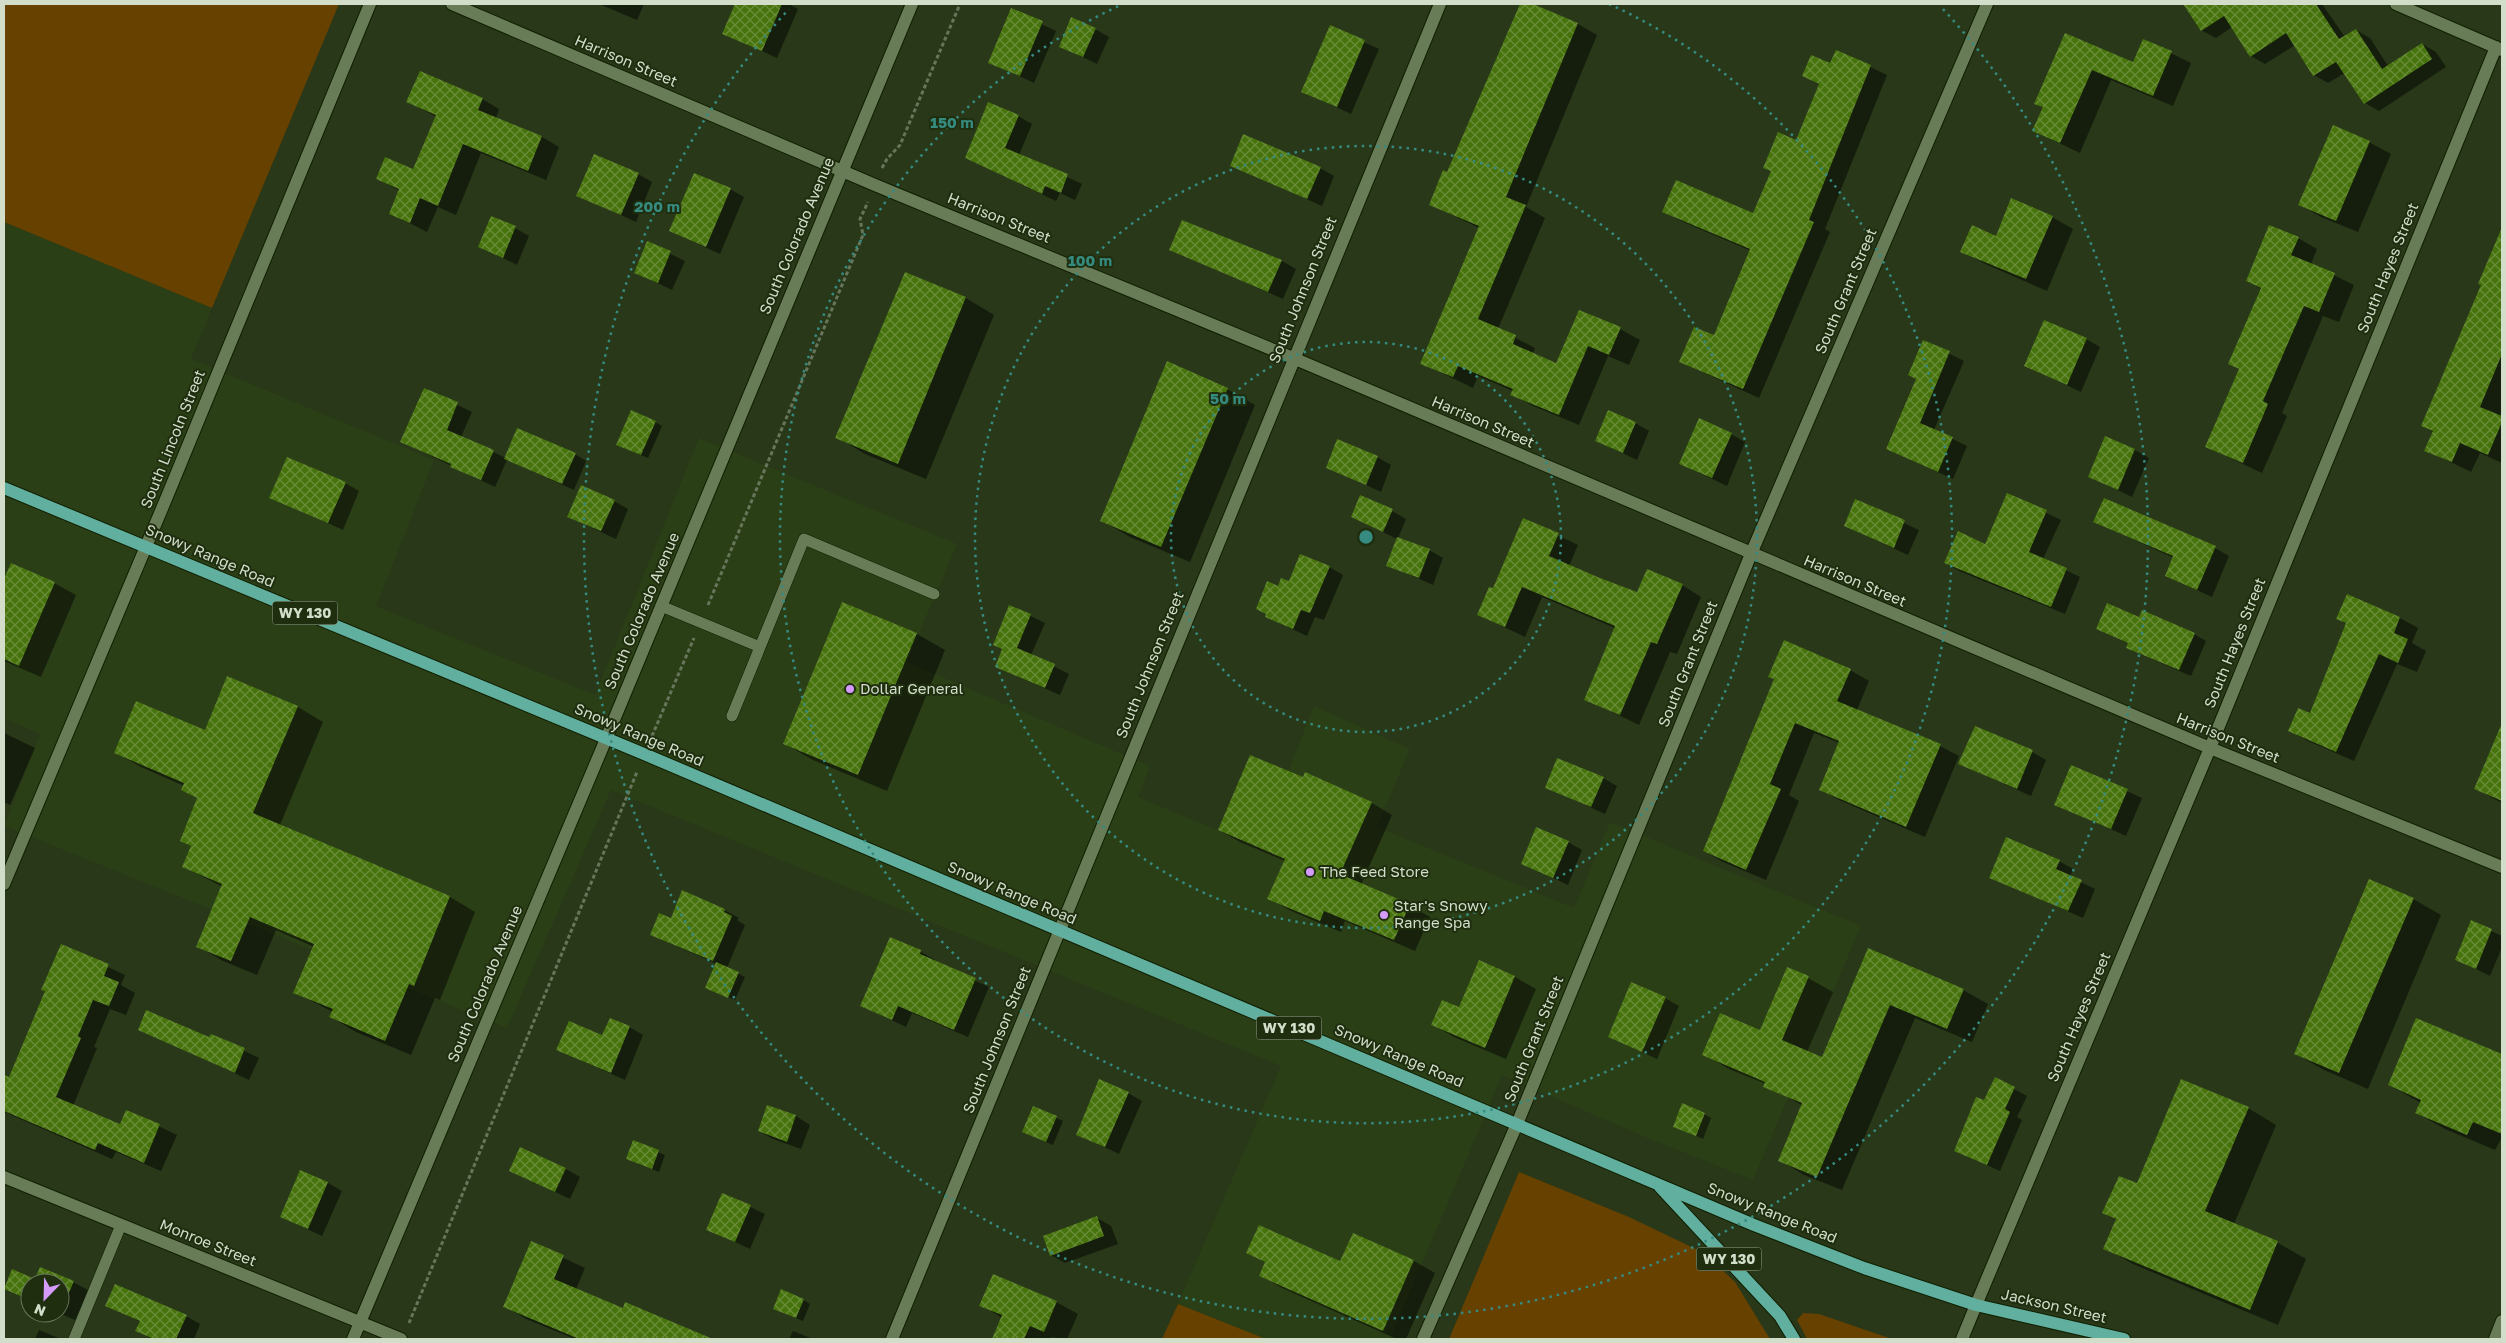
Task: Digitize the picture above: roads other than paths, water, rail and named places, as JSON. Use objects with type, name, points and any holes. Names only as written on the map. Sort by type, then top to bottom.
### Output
[{"type":"main road","name":"Snowy Range Road","points":[[4,488],[606,739],[1657,1183],[1864,1268],[1976,1305]]},
{"type":"main road","name":"WY 130","points":[[1657,1183],[1780,1316],[1794,1339]]},
{"type":"main road","name":"Jackson Street","points":[[1976,1305],[2124,1339]]},
{"type":"street","name":"South Lincoln Street","points":[[4,884],[146,547],[370,4]]},
{"type":"street","name":"Harrison Street","points":[[452,4],[842,171],[1293,358],[1750,554],[2210,748],[2502,867]]},
{"type":"street","name":"South Colorado Avenue","points":[[353,1339],[606,739],[912,4]]},
{"type":"street","name":"South Johnson Street","points":[[892,1339],[1293,358],[1440,4]]},
{"type":"street","name":"South Grant Street","points":[[1423,1339],[1517,1124],[1750,554],[1987,4]]},
{"type":"street","points":[[2396,4],[2499,48]]},
{"type":"street","name":"South Hayes Street","points":[[1976,1305],[2210,748],[2499,48]]},
{"type":"street","name":"Monroe Street","points":[[4,1177],[400,1339]]},
{"type":"street","points":[[1962,1339],[1976,1305]]},
{"type":"street","points":[[2495,1339],[2502,1321]]},
{"type":"lane","points":[[732,716],[804,539],[934,594]]},
{"type":"lane","points":[[661,606],[760,647]]},
{"type":"lane","points":[[74,1339],[121,1225]]},
{"type":"place","name":"Dollar General","points":[[850,689]]},
{"type":"place","name":"The Feed Store","points":[[1310,872]]},
{"type":"place","name":"Star's Snowy Range Spa","points":[[1384,915]]}]
